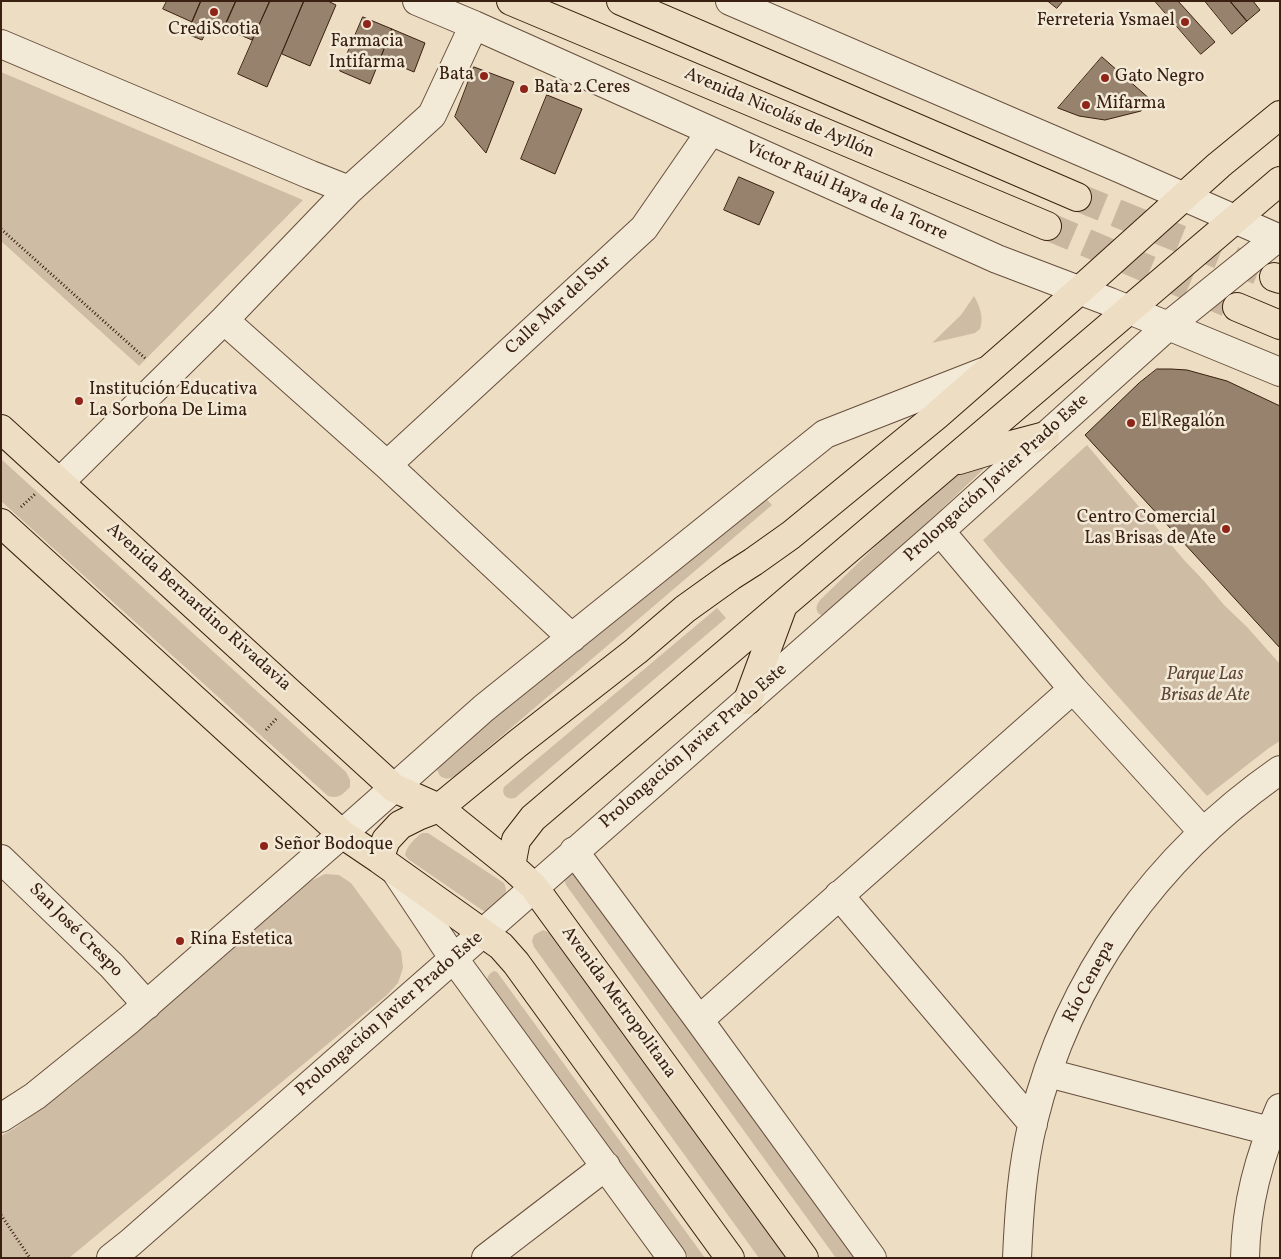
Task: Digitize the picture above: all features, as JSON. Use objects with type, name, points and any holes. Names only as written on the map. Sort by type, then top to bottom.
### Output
[{"type":"main road","name":"Avenida Nicolás de Ayllón","points":[[512,1],[1047,226]]},
{"type":"main road","points":[[621,1],[1077,197]]},
{"type":"main road","points":[[387,865],[386,840],[400,825],[439,808],[636,651],[685,609],[791,535],[936,416],[1219,165],[1280,115]]},
{"type":"main road","points":[[511,866],[516,840],[533,818],[1280,181]]},
{"type":"main road","points":[[1237,307],[1280,325]]},
{"type":"main road","name":"Avenida Bernardino Rivadavia","points":[[1,429],[394,788]]},
{"type":"main road","points":[[950,462],[1045,436]]},
{"type":"main road","points":[[2,524],[342,834],[501,946],[516,963],[730,1258]]},
{"type":"main road","points":[[748,700],[783,605]]},
{"type":"main road","name":"Avenida Metropolitana","points":[[394,788],[439,808],[534,887],[804,1258]]},
{"type":"street","name":"Víctor Raúl Haya de la Torre","points":[[417,1],[998,259],[1080,290],[1280,372]]},
{"type":"street","points":[[730,1],[1278,238]]},
{"type":"street","points":[[56,479],[166,377],[224,320],[349,190],[432,115],[474,25]]},
{"type":"street","points":[[1,44],[349,190]]},
{"type":"street","name":"Calle Mar del Sur","points":[[387,465],[644,228],[711,131]]},
{"type":"street","name":"Prolongación Javier Prado Este","points":[[111,1258],[940,531],[1168,326],[1278,238]]},
{"type":"street","points":[[224,320],[387,465],[572,638]]},
{"type":"street","points":[[1,1118],[35,1096],[146,1005],[484,708],[825,434],[988,370]]},
{"type":"street","points":[[940,531],[1073,689],[1203,832]]},
{"type":"street","points":[[699,1020],[1073,689]]},
{"type":"street","name":"Río Cenepa","points":[[1017,1258],[1018,1213],[1024,1168],[1033,1124],[1048,1072],[1065,1028],[1086,984],[1110,942],[1138,903],[1163,873],[1203,832],[1256,786],[1280,770]]},
{"type":"street","points":[[574,852],[872,1258]]},
{"type":"street","name":"San José Crespo","points":[[1,859],[112,966],[146,1005]]},
{"type":"street","points":[[387,865],[672,1258]]},
{"type":"street","points":[[839,895],[1033,1124]]},
{"type":"street","points":[[1048,1072],[1275,1119],[1261,1157],[1249,1211],[1246,1258]]},
{"type":"street","points":[[486,1258],[606,1166]]},
{"type":"path","points":[[1,229],[166,377]]},
{"type":"path","points":[[2,524],[56,479]]},
{"type":"path","points":[[248,749],[296,698]]},
{"type":"path","points":[[1,1214],[30,1258]]},
{"type":"green space","points":[[1,72],[303,200],[139,366],[1,241]]},
{"type":"green space","points":[[974,296],[981,312],[980,329],[975,333],[932,343],[961,315]]},
{"type":"green space","name":"Parque Las Brisas de Ate","points":[[1087,445],[1184,560],[1280,664],[1280,741],[1207,796],[983,540]]},
{"type":"green space","points":[[1,459],[346,772],[350,780],[350,787],[343,794],[332,797],[328,796],[1,501]]},
{"type":"green space","points":[[990,463],[891,557],[829,611],[821,615],[818,613],[817,606],[821,599],[883,539],[960,471]]},
{"type":"green space","points":[[758,490],[772,505],[456,775],[448,779],[440,776],[437,770],[439,764]]},
{"type":"green space","points":[[717,608],[726,618],[515,798],[505,796],[503,792],[504,787]]},
{"type":"green space","points":[[422,833],[428,833],[504,883],[506,891],[503,896],[486,912],[408,859],[405,855],[407,849]]},
{"type":"green space","points":[[570,873],[575,873],[856,1258],[836,1258],[566,885],[565,878]]},
{"type":"green space","points":[[325,874],[339,875],[351,883],[401,951],[403,968],[398,983],[387,995],[69,1258],[1,1258],[1,1136],[15,1128],[72,1086],[311,881]]},
{"type":"green space","points":[[543,930],[555,938],[787,1258],[759,1258],[534,947],[532,941],[534,935]]},
{"type":"green space","points":[[494,971],[497,972],[705,1258],[689,1258],[487,980],[489,974]]},
{"type":"building","points":[[167,1],[201,1],[192,22],[163,9]]},
{"type":"building","name":"CrediScotia","points":[[201,1],[236,1],[224,28],[211,22],[202,40],[187,34]]},
{"type":"building","points":[[236,1],[270,1],[252,40],[224,28]]},
{"type":"building","points":[[270,1],[304,1],[267,87],[238,74]]},
{"type":"building","points":[[304,1],[328,1],[336,5],[310,66],[282,54]]},
{"type":"building","points":[[1048,1],[1063,1],[1057,8]]},
{"type":"building","name":"Ferreteria Ysmael","points":[[1155,1],[1178,1],[1215,42],[1201,54]]},
{"type":"building","points":[[1205,1],[1230,1],[1247,21],[1232,34]]},
{"type":"building","points":[[1230,1],[1253,1],[1260,10],[1247,21]]},
{"type":"building","points":[[363,17],[392,29],[370,84],[340,71]]},
{"type":"building","points":[[392,29],[425,43],[414,72],[381,58]]},
{"type":"building","name":"Gato Negro","points":[[1102,57],[1151,100],[1141,111],[1105,120],[1079,116],[1058,108]]},
{"type":"building","points":[[474,67],[514,82],[486,153],[455,117]]},
{"type":"building","points":[[547,95],[582,109],[555,174],[521,159]]},
{"type":"building","points":[[739,177],[774,192],[759,225],[724,210]]},
{"type":"building","name":"Centro Comercial Las Brisas de Ate","points":[[1157,369],[1187,370],[1227,381],[1280,406],[1280,648],[1085,435],[1139,383]]},
{"type":"tunnel","points":[[1077,197],[1274,277]]},
{"type":"tunnel","points":[[1047,226],[1237,307]]},
{"type":"place","name":"CrediScotia","points":[[214,12]]},
{"type":"place","name":"Ferreteria Ysmael","points":[[1185,22]]},
{"type":"place","name":"Farmacia Intifarma","points":[[367,24]]},
{"type":"place","name":"Bata","points":[[484,76]]},
{"type":"place","name":"Gato Negro","points":[[1105,78]]},
{"type":"place","name":"Bata 2 Ceres","points":[[524,89]]},
{"type":"place","name":"Mifarma","points":[[1086,105]]},
{"type":"place","name":"Institución Educativa La Sorbona De Lima","points":[[79,401]]},
{"type":"place","name":"El Regalón","points":[[1131,423]]},
{"type":"place","name":"Centro Comercial Las Brisas de Ate","points":[[1226,529]]},
{"type":"place","name":"Señor Bodoque","points":[[264,846]]},
{"type":"place","name":"Rina Estetica","points":[[180,941]]}]
